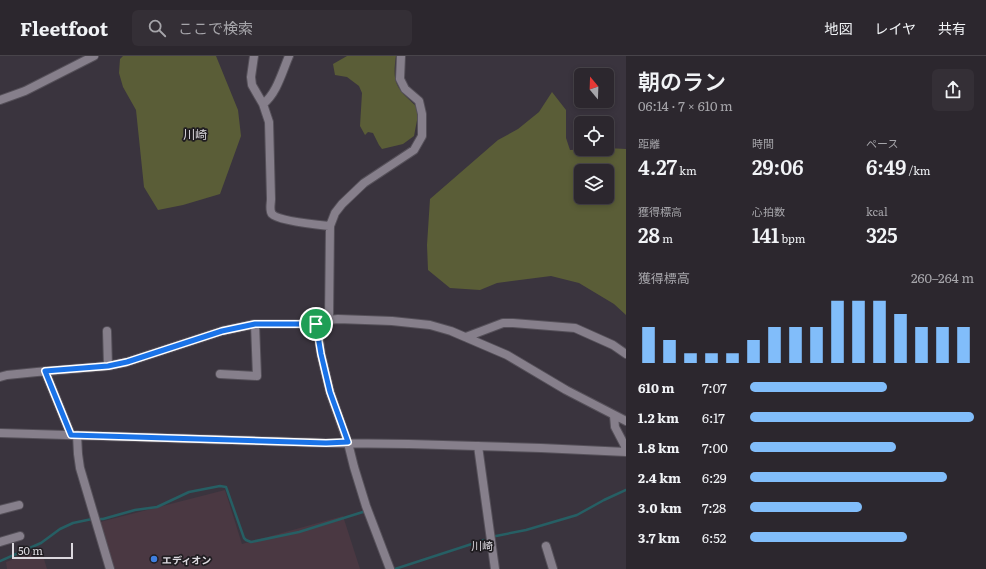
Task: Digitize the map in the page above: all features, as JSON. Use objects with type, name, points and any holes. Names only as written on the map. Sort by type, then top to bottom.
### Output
[{"type":"street","points":[[0,100],[25,91],[94,56]]},
{"type":"street","points":[[254,56],[251,77],[252,85],[263,104],[269,122],[271,213],[276,217],[330,226]]},
{"type":"street","points":[[263,104],[268,101],[277,86],[289,56]]},
{"type":"street","points":[[329,320],[330,226],[335,213],[342,204],[364,183],[414,150],[422,136],[422,114],[419,101],[405,89],[400,79],[401,56]]},
{"type":"street","points":[[0,378],[7,375],[108,366],[127,362],[222,331],[255,324],[316,324],[329,320],[392,321],[430,325],[466,337],[507,355],[566,390],[626,421]]},
{"type":"street","points":[[466,337],[503,323],[576,328],[613,345],[626,354]]},
{"type":"street","points":[[220,374],[257,376],[255,324]]},
{"type":"street","points":[[316,324],[330,392],[348,442],[366,506],[390,569]]},
{"type":"street","points":[[107,331],[108,366]]},
{"type":"street","points":[[45,371],[74,435],[80,468],[110,569]]},
{"type":"street","points":[[614,416],[615,427],[626,448]]},
{"type":"street","points":[[0,433],[326,443],[348,442],[626,452]]},
{"type":"street","points":[[478,446],[495,569]]},
{"type":"street","points":[[0,510],[18,505]]},
{"type":"street","points":[[0,542],[20,536]]},
{"type":"street","points":[[546,546],[553,569]]},
{"type":"shaded area","points":[[225,490],[242,544],[343,516],[360,569],[114,569],[100,522]]},
{"type":"shaded area","points":[[41,549],[47,569],[7,569],[6,562]]},
{"type":"green space","points":[[123,56],[216,56],[238,110],[241,136],[220,194],[183,205],[158,210],[144,187],[136,110],[123,87],[119,73],[120,59]]},
{"type":"green space","points":[[347,56],[396,56],[395,79],[397,84],[404,94],[416,106],[418,115],[414,136],[403,144],[382,149],[373,133],[368,132],[365,135],[360,126],[362,93],[359,86],[347,77],[335,75],[333,64]]},
{"type":"green space","points":[[552,92],[566,110],[566,138],[570,150],[574,150],[574,156],[614,156],[614,148],[626,149],[626,315],[614,304],[579,283],[551,276],[497,283],[480,290],[450,288],[428,270],[427,245],[430,199],[498,140],[518,129],[539,112]]},
{"type":"waterway","points":[[0,561],[41,543],[60,529],[73,523],[92,519],[103,519],[135,510],[157,507],[189,492],[220,486],[226,487],[244,538],[251,542],[299,532],[366,511]]},
{"type":"waterway","points":[[496,536],[526,530],[577,515],[626,490]]},
{"type":"waterway","points":[[395,569],[484,540]]},
{"type":"place","name":"エディオン","points":[[154,559]]},
{"type":"district","name":"川崎","points":[[195,134]]},
{"type":"district","name":"川崎","points":[[482,545]]},
{"type":"route","points":[[255,324],[316,324],[330,392],[348,442],[326,443],[71,435],[45,371],[108,366],[127,362],[222,331],[255,324]]}]
